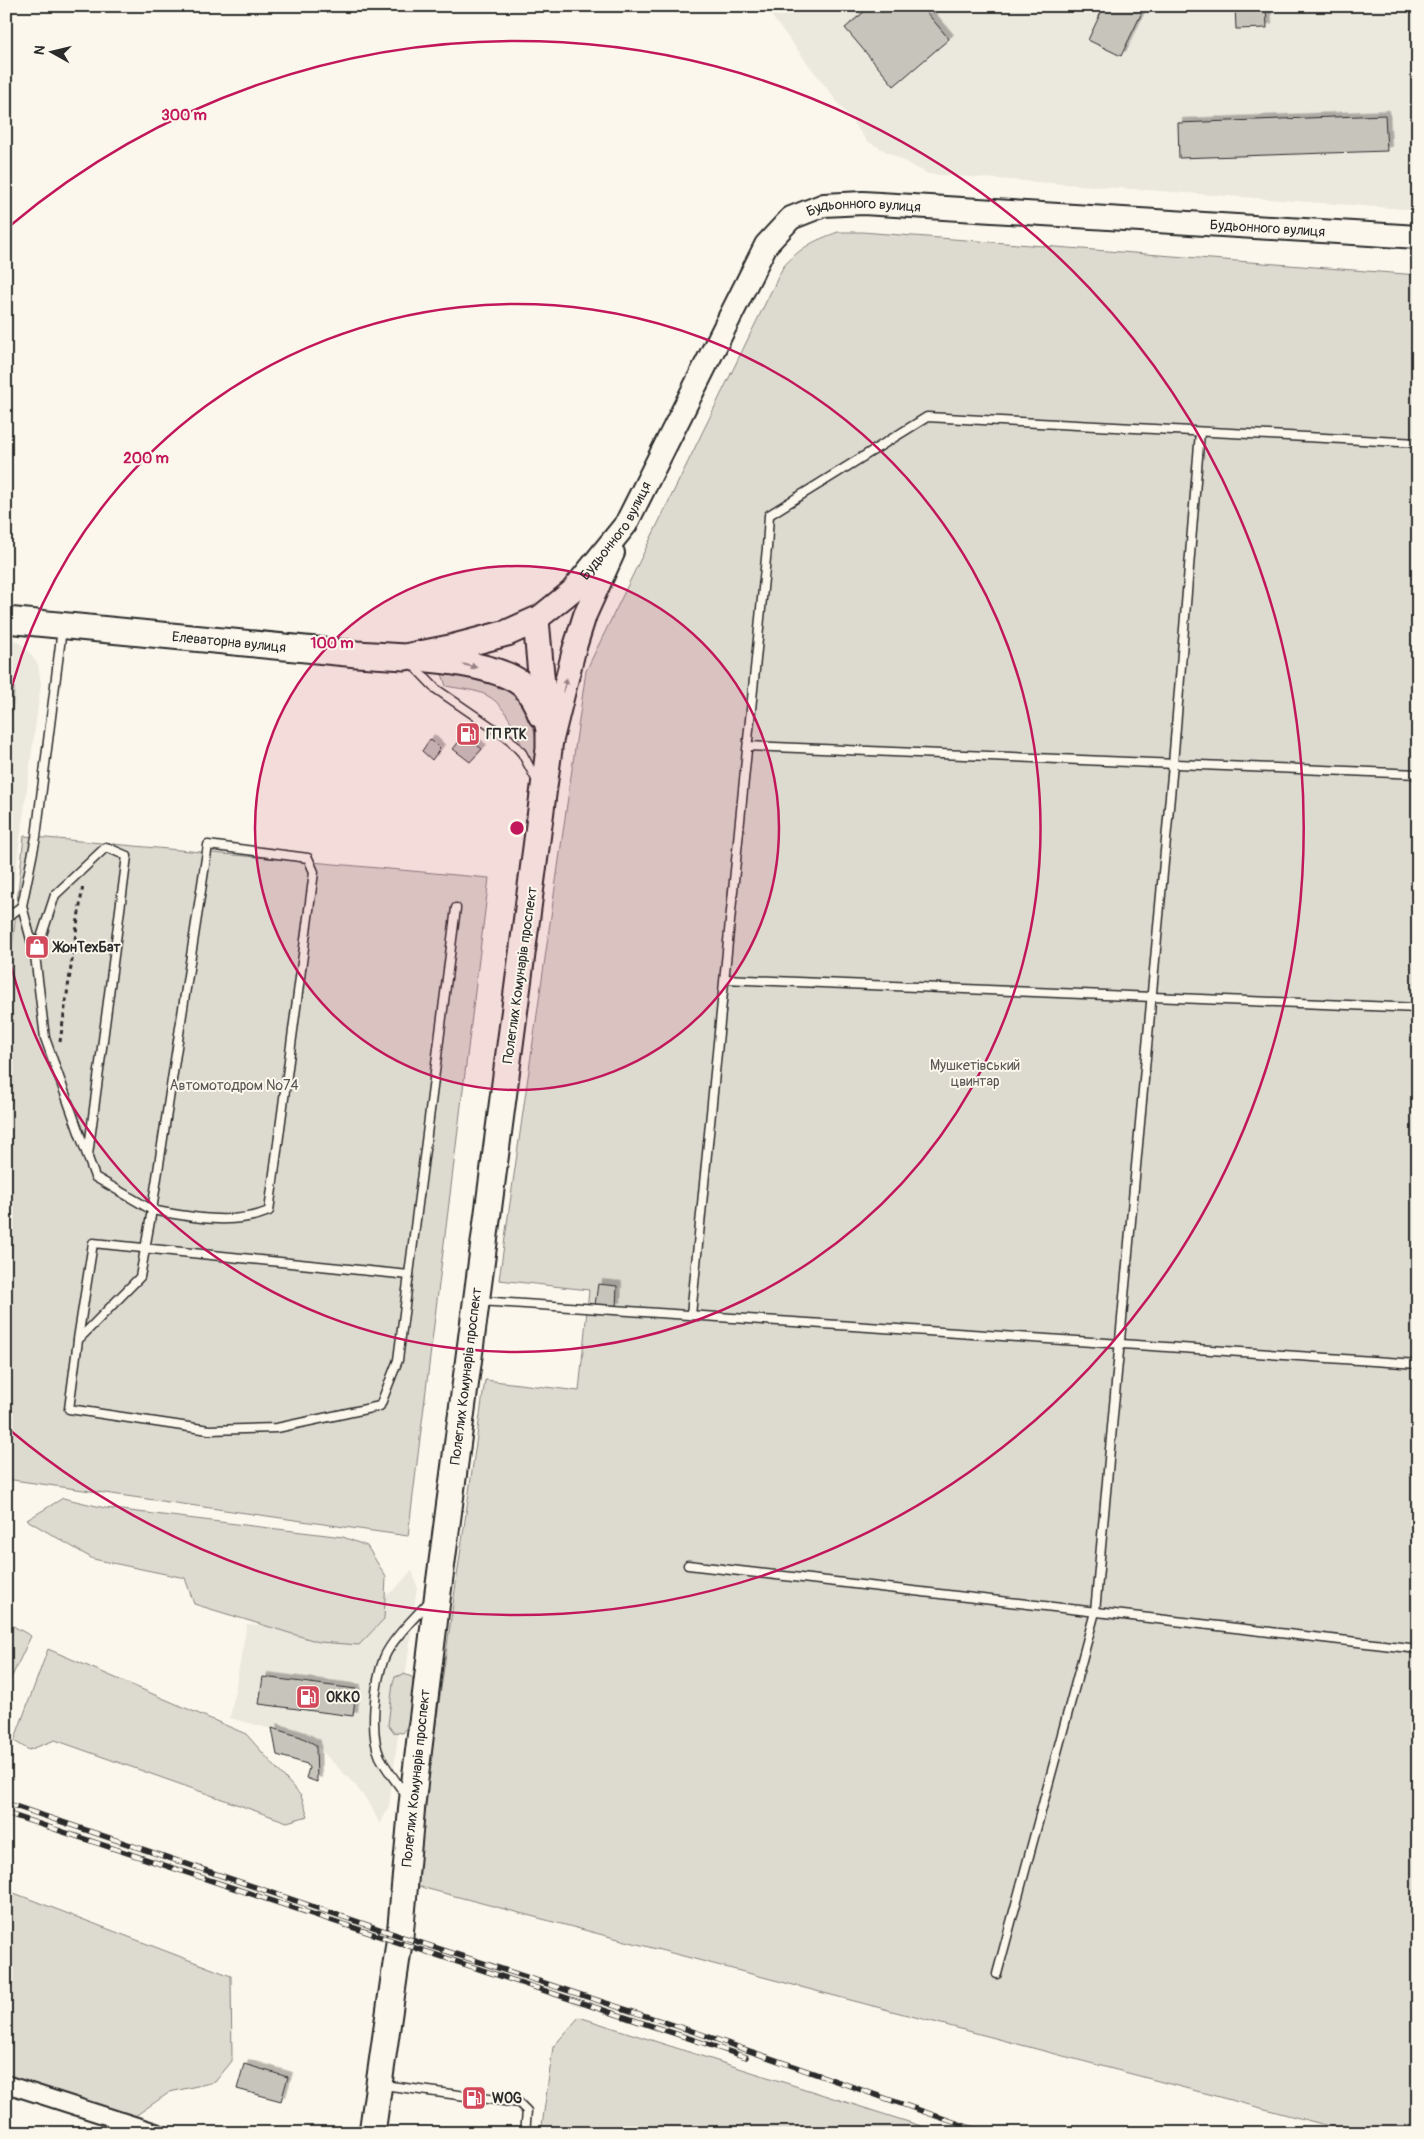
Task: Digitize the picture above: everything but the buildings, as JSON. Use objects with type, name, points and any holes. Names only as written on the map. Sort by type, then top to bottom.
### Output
[{"type":"main road","name":"Будьонного вулиця","points":[[536,620],[572,591],[626,524],[766,245],[792,218],[824,205],[863,202],[1418,237]]},
{"type":"main road","points":[[549,749],[574,650],[585,615],[626,524]]},
{"type":"main road","name":"Елеваторна вулиця","points":[[6,620],[405,657],[482,641],[507,633],[536,620]]},
{"type":"main road","name":"Полеглих Комунарів проспект","points":[[372,2133],[400,1936],[412,1804],[438,1592],[549,749],[549,730],[544,708],[536,620]]},
{"type":"main road","points":[[405,657],[450,661],[496,672],[516,680],[524,686],[538,708],[545,725],[549,749]]},
{"type":"street","points":[[6,2084],[156,2132]]},
{"type":"lane","points":[[692,1315],[768,548],[769,515],[927,417],[1418,443]]},
{"type":"lane","points":[[997,1974],[1095,1612],[1174,764],[1200,432]]},
{"type":"lane","points":[[63,625],[36,838],[22,906],[35,955],[45,1038],[95,1177],[152,1210],[194,1218],[253,1218],[269,1211],[314,872],[308,858],[208,845],[152,1210],[140,1277],[78,1340]]},
{"type":"lane","points":[[405,657],[436,689],[509,739],[522,753],[544,794]]},
{"type":"lane","points":[[748,746],[1418,774]]},
{"type":"lane","points":[[35,955],[55,895],[106,847],[127,856],[88,1158]]},
{"type":"lane","points":[[6,918],[22,906]]},
{"type":"lane","points":[[408,1275],[92,1243],[69,1408],[209,1430],[277,1428],[380,1406],[398,1360],[456,908]]},
{"type":"lane","points":[[725,979],[1418,1008]]},
{"type":"lane","points":[[476,1300],[1418,1364]]},
{"type":"lane","points":[[688,1565],[1418,1649]]},
{"type":"lane","points":[[412,1804],[380,1756],[373,1726],[375,1706],[384,1657],[404,1629],[438,1592]]},
{"type":"lane","points":[[379,2084],[519,2103],[527,2111],[525,2133]]},
{"type":"path","points":[[56,1068],[86,866]]},
{"type":"shaded area","points":[[764,6],[1418,6],[1418,210],[928,174],[867,141]]},
{"type":"shaded area","points":[[6,638],[17,641],[38,664],[41,684],[6,944]]},
{"type":"shaded area","name":"ОККО","points":[[412,1570],[417,1586],[389,1806],[380,1825],[371,1806],[355,1785],[316,1745],[301,1737],[230,1718],[247,1624],[294,1629],[377,1602],[395,1589]]},
{"type":"green space","name":"Мушкетівський цвинтар","points":[[838,232],[862,232],[1418,275],[1418,2133],[1356,2133],[413,1885],[485,1380],[579,1391],[589,1290],[499,1280],[586,671],[783,267],[808,245]]},
{"type":"green space","points":[[442,674],[485,679],[509,685],[529,702],[538,752],[534,776],[510,720],[496,702],[478,692],[446,686]]},
{"type":"green space","name":"Автомотодром №74","points":[[24,836],[489,878],[408,1536],[6,1479],[6,1005]]},
{"type":"green space","points":[[63,1498],[105,1508],[343,1537],[367,1546],[386,1577],[384,1619],[359,1645],[319,1642],[194,1604],[185,1578],[93,1559],[27,1520]]},
{"type":"green space","points":[[6,1622],[31,1636],[6,1689]]},
{"type":"green space","points":[[48,1649],[246,1734],[301,1796],[308,1816],[287,1822],[55,1740],[29,1750],[14,1741]]},
{"type":"green space","points":[[404,1674],[412,1677],[413,1681],[410,1714],[403,1733],[393,1732],[388,1725],[393,1683],[395,1677]]},
{"type":"green space","points":[[6,1890],[231,1976],[232,2061],[215,2082],[170,2092],[125,2123],[6,2074]]},
{"type":"green space","points":[[579,2017],[943,2133],[541,2133],[553,2047]]},
{"type":"railway","points":[[6,1803],[400,1936],[698,2033],[985,2133]]},
{"type":"railway","points":[[6,1813],[746,2057]]},
{"type":"place","name":"ГП РТК","points":[[468,734]]},
{"type":"place","name":"ЖонТехБат","points":[[37,947]]},
{"type":"place","name":"ОККО","points":[[308,1697]]},
{"type":"place","name":"WOG","points":[[474,2098]]}]
